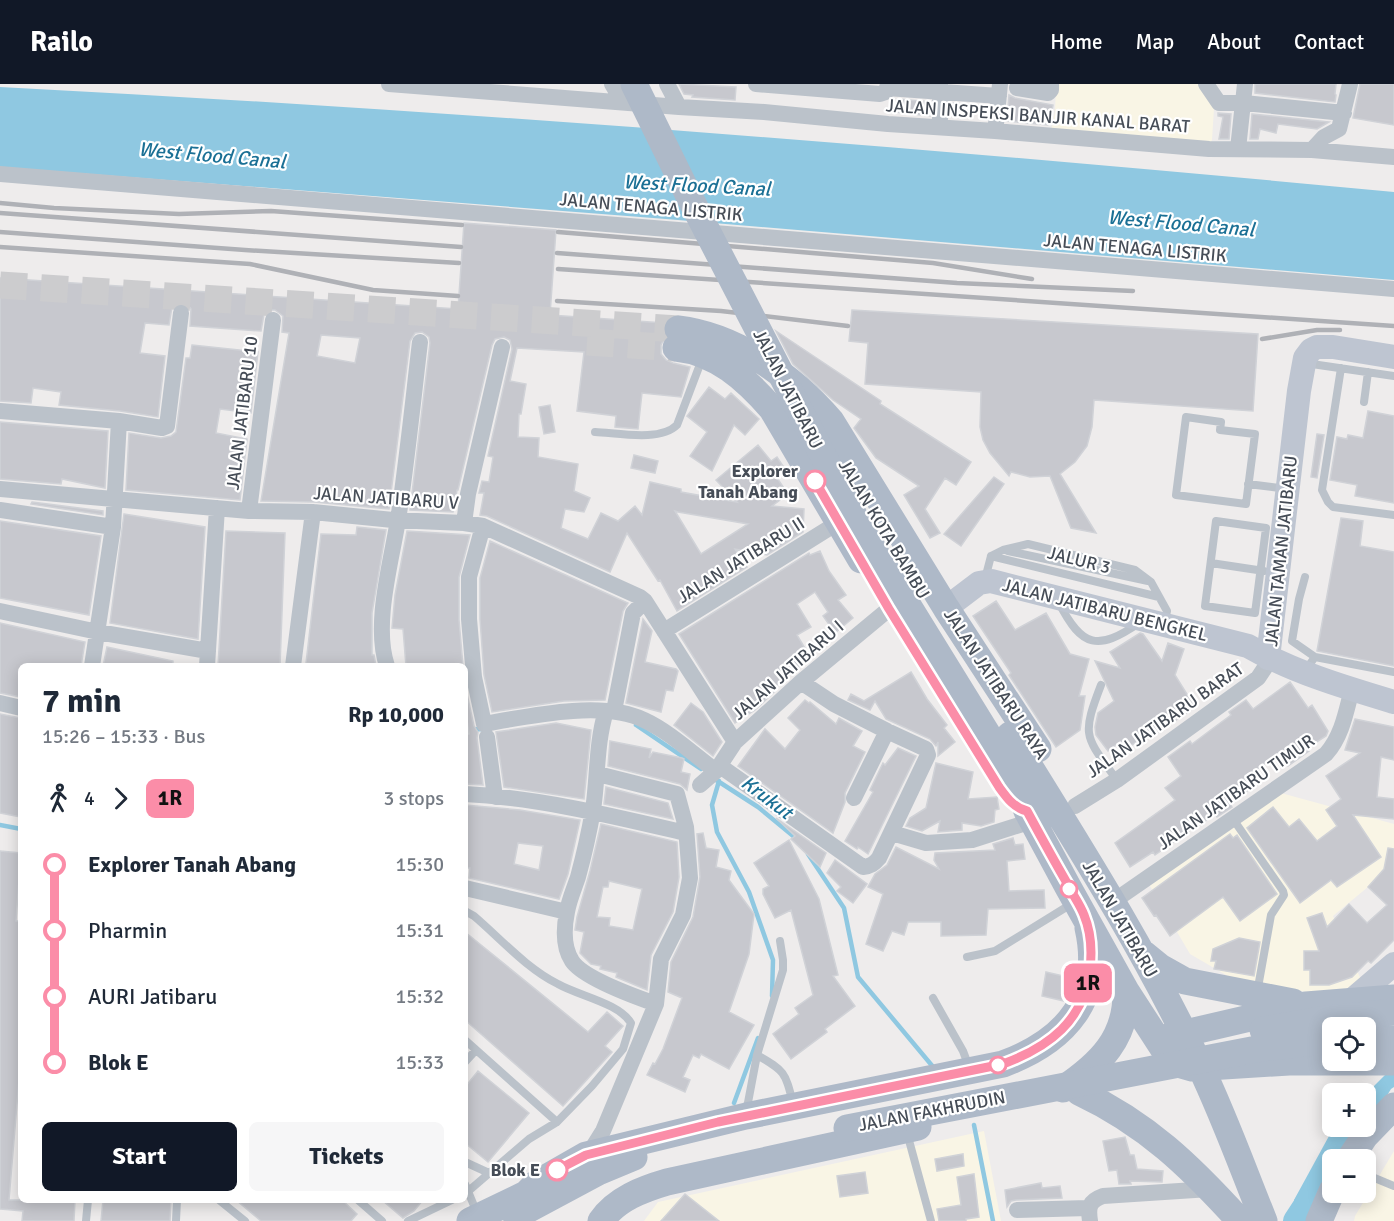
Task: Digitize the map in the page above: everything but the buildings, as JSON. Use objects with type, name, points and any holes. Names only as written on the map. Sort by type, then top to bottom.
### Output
[{"type":"main road","name":"JALAN KOTA BAMBU","points":[[664,84],[819,414],[861,495],[860,525],[1033,772]]},
{"type":"main road","name":"JALAN JATIBARU","points":[[628,93],[688,194],[860,525],[1012,774],[1030,816],[1080,908],[1126,991],[1162,1048]]},
{"type":"main road","name":"JALAN JATIBARU","points":[[677,339],[713,347],[756,390],[772,409],[799,455],[860,525],[889,609],[999,787],[1009,801],[1030,816]]},
{"type":"main road","name":"JALAN JATIBARU RAYA","points":[[713,347],[783,376],[816,404],[838,431],[946,608],[1075,806],[1095,841],[1106,895]]},
{"type":"main road","points":[[799,455],[800,441],[810,430],[821,426],[838,431]]},
{"type":"main road","name":"JALAN JATIBARU","points":[[1033,772],[1138,948],[1184,1033],[1201,1068],[1264,1221]]},
{"type":"main road","name":"JALAN FAKHRUDIN","points":[[469,1202],[526,1194],[537,1183],[586,1155],[746,1116],[1003,1064],[1028,1055],[1070,1021],[1082,1002],[1088,984],[1091,944],[1080,908]]},
{"type":"main road","points":[[1138,948],[1160,967],[1185,981],[1257,996],[1311,1004]]},
{"type":"main road","points":[[1050,1098],[1077,1080],[1110,1048],[1119,1029],[1126,1005],[1126,991]]},
{"type":"main road","points":[[602,1221],[615,1205],[648,1188],[667,1182],[1079,1092],[1152,1072],[1158,1069],[1162,1048],[1184,1033],[1311,1004],[1394,998]]},
{"type":"main road","points":[[1311,1004],[1304,1028],[1305,1045],[1311,1054],[1322,1052]]},
{"type":"main road","name":"JALAN FAKHRUDIN","points":[[544,1221],[611,1184],[647,1169],[845,1119],[1265,1030],[1320,1020],[1394,1012]]},
{"type":"main road","points":[[1376,1054],[1394,1039]]},
{"type":"main road","name":"JALAN FAKHRUDIN","points":[[508,1221],[630,1157],[728,1138],[1293,1043],[1322,1050]]},
{"type":"main road","points":[[1162,1048],[1185,1067],[1201,1068],[1322,1052]]},
{"type":"main road","points":[[1079,1092],[1107,1105],[1150,1134],[1210,1189],[1239,1221]]},
{"type":"main road","points":[[1356,1149],[1365,1136],[1394,1106]]},
{"type":"main road","points":[[526,1194],[537,1192],[583,1170],[630,1157]]},
{"type":"main road","points":[[1319,1221],[1327,1203]]},
{"type":"street","name":"JALAN INSPEKSI BANJIR KANAL BARAT","points":[[388,84],[628,93],[679,107],[1238,149],[1312,150],[1394,157]]},
{"type":"street","points":[[612,84],[628,93]]},
{"type":"street","points":[[664,84],[679,107]]},
{"type":"street","points":[[763,84],[880,94],[886,92],[887,86],[999,90],[996,124]]},
{"type":"street","points":[[1017,88],[1048,93],[1051,90],[1051,84]]},
{"type":"street","points":[[1206,84],[1220,103],[1244,103],[1344,113]]},
{"type":"street","points":[[1238,149],[1245,84]]},
{"type":"street","points":[[1312,150],[1324,137],[1340,129],[1350,84]]},
{"type":"street","points":[[940,88],[940,119]]},
{"type":"street","name":"JALAN TENAGA LISTRIK","points":[[0,174],[1394,289]]},
{"type":"street","points":[[0,411],[119,421],[162,428],[167,426],[182,313]]},
{"type":"street","name":"JALAN JATIBARU 10","points":[[249,511],[273,320]]},
{"type":"street","points":[[386,663],[382,638],[386,585],[398,520],[420,342]]},
{"type":"street","points":[[464,523],[468,494],[502,347]]},
{"type":"street","points":[[1307,356],[1317,347],[1333,347],[1394,357]]},
{"type":"street","name":"JALAN TAMAN JATIBARU","points":[[1307,356],[1299,391],[1287,489],[1269,571],[1268,658],[1310,665],[1352,689],[1394,702]]},
{"type":"street","points":[[93,663],[113,526],[119,421]]},
{"type":"street","name":"JALAN JATIBARU V","points":[[0,489],[249,511],[313,512],[483,526],[642,599]]},
{"type":"street","points":[[0,611],[208,658],[217,508]]},
{"type":"street","points":[[0,510],[113,526]]},
{"type":"street","points":[[293,663],[313,512]]},
{"type":"street","name":"JALAN JATIBARU II","points":[[664,631],[860,525]]},
{"type":"street","points":[[483,526],[469,577],[469,619],[474,677],[472,705],[484,724],[586,711],[645,720],[711,775],[862,867],[873,865],[892,833],[928,755],[926,749],[834,704],[801,682]]},
{"type":"street","name":"JALAN JATIBARU BENGKEL","points":[[946,608],[984,581],[1154,621],[1248,646],[1268,658]]},
{"type":"street","points":[[642,599],[633,613],[599,742],[598,774],[592,811],[578,876],[567,912],[565,939],[573,962],[581,970],[618,990],[656,1004]]},
{"type":"street","name":"JALAN JATIBARU I","points":[[642,599],[735,742],[801,682],[889,609]]},
{"type":"street","name":"JALAN JATIBARU BARAT","points":[[1075,806],[1117,780],[1258,678],[1268,658]]},
{"type":"street","name":"JALAN JATIBARU TIMUR","points":[[1106,895],[1233,819],[1326,754],[1334,745],[1339,734],[1352,689]]},
{"type":"street","points":[[0,703],[18,707]]},
{"type":"street","points":[[854,798],[887,731]]},
{"type":"street","points":[[487,737],[495,797]]},
{"type":"street","points":[[711,775],[735,742]]},
{"type":"street","points":[[586,1155],[603,1131],[656,1004],[661,959],[683,915],[690,878],[686,827],[677,794],[598,774]]},
{"type":"street","points":[[468,794],[514,797],[592,811],[686,833]]},
{"type":"street","points":[[892,833],[926,843],[972,840],[1030,816]]},
{"type":"street","points":[[468,889],[567,912]]},
{"type":"street","points":[[1352,1000],[1394,964]]},
{"type":"street","points":[[1017,1210],[1089,1215],[1094,1199],[1103,1196],[1210,1189]]},
{"type":"lane","points":[[595,432],[646,435],[664,434],[673,430],[713,347]]},
{"type":"lane","points":[[1307,356],[1341,368],[1394,376]]},
{"type":"lane","points":[[1341,368],[1322,490],[1333,507],[1394,515]]},
{"type":"lane","points":[[1364,402],[1368,372]]},
{"type":"lane","points":[[1186,417],[1221,422],[1220,430],[1255,434],[1248,484],[1246,504],[1176,495],[1186,417]]},
{"type":"lane","points":[[1248,484],[1287,489]]},
{"type":"lane","points":[[1216,521],[1266,528],[1269,571],[1255,613],[1205,606],[1211,563],[1216,521]]},
{"type":"lane","points":[[984,581],[990,556],[1003,550],[1028,544],[1135,570],[1151,582],[1167,611],[1154,621],[1115,638],[1103,642],[1093,641],[1083,638],[1073,628],[1056,597]]},
{"type":"lane","points":[[1003,550],[1151,582]]},
{"type":"lane","name":"JALUR 3","points":[[990,556],[1159,597]]},
{"type":"lane","points":[[1211,563],[1269,571]]},
{"type":"lane","points":[[1305,577],[1292,641],[1310,665],[1394,672]]},
{"type":"lane","points":[[1101,685],[1088,724],[1088,736],[1117,780]]},
{"type":"lane","points":[[1233,819],[1284,895],[1271,915],[1257,996]]},
{"type":"lane","points":[[967,957],[995,951],[1080,908]]},
{"type":"lane","points":[[468,913],[536,971],[567,989],[616,1009],[627,1016],[631,1023],[623,1049],[592,1086],[557,1122],[529,1139],[489,1173],[469,1202]]},
{"type":"lane","points":[[746,1116],[757,1055],[783,970],[780,941]]},
{"type":"lane","points":[[933,998],[963,1051],[971,1071]]},
{"type":"lane","points":[[468,1043],[557,1122]]},
{"type":"lane","points":[[468,1059],[476,1050]]},
{"type":"lane","points":[[757,1055],[779,1067],[788,1082],[794,1107]]},
{"type":"lane","points":[[907,1129],[931,1221]]},
{"type":"lane","points":[[468,1163],[489,1173]]},
{"type":"lane","points":[[1376,1178],[1394,1186]]},
{"type":"lane","points":[[86,1221],[88,1203]]},
{"type":"lane","points":[[176,1221],[177,1203]]},
{"type":"lane","points":[[223,1203],[245,1221]]},
{"type":"lane","points":[[361,1203],[382,1221]]},
{"type":"lane","points":[[408,1221],[446,1203]]},
{"type":"shaded area","points":[[1056,84],[1198,84],[1214,108],[1212,140],[1209,145],[1051,131],[1055,112]]},
{"type":"shaded area","points":[[1281,793],[1394,824],[1394,863],[1392,867],[1333,916],[1366,991],[1318,994],[1233,979],[1190,954],[1147,881]]},
{"type":"shaded area","points":[[984,1131],[1001,1221],[644,1221],[658,1202]]},
{"type":"shaded area","points":[[1394,1151],[1394,1221],[1354,1221],[1363,1203],[1376,1203],[1376,1181]]},
{"type":"water","name":"West Flood Canal","points":[[0,87],[349,107],[697,132],[1046,160],[1394,192],[1394,280],[666,219],[0,167]]},
{"type":"water","points":[[1394,1066],[1394,1087],[1376,1113],[1376,1084]]},
{"type":"water","points":[[1328,1137],[1362,1137],[1354,1149],[1322,1149],[1322,1201],[1310,1221],[1301,1221],[1294,1200]]},
{"type":"waterway","name":"Krukut","points":[[636,725],[701,769]]},
{"type":"waterway","name":"Krukut","points":[[468,730],[483,729]]},
{"type":"waterway","name":"Krukut","points":[[713,778],[758,807],[798,840]]},
{"type":"waterway","points":[[719,781],[712,805],[717,832],[749,892],[773,960],[772,996]]},
{"type":"waterway","name":"Krukut","points":[[0,825],[18,828]]},
{"type":"waterway","name":"Krukut","points":[[808,854],[844,908],[858,977],[934,1068]]},
{"type":"waterway","points":[[734,1103],[758,1038]]},
{"type":"waterway","name":"Krukut","points":[[974,1125],[993,1221]]},
{"type":"waterway","points":[[1296,1221],[1322,1181]]},
{"type":"tunnel","points":[[0,285],[678,329]]},
{"type":"tunnel","points":[[587,342],[676,348]]},
{"type":"railway","points":[[0,203],[179,214],[271,211],[462,225]]},
{"type":"railway","points":[[0,213],[461,247]]},
{"type":"railway","points":[[0,232],[459,263]]},
{"type":"railway","points":[[558,232],[933,263],[1032,279]]},
{"type":"railway","points":[[0,247],[250,264],[373,290],[458,296]]},
{"type":"railway","points":[[557,253],[957,283],[1133,291]]},
{"type":"railway","points":[[558,269],[1394,326]]},
{"type":"railway","points":[[557,301],[721,311],[848,326]]},
{"type":"railway","points":[[1262,339],[1317,330],[1340,330]]},
{"type":"bus line","name":"1R","points":[[557,1170],[586,1155],[718,1122],[1003,1064],[1028,1055],[1055,1035],[1070,1021],[1082,1002],[1088,984],[1091,962],[1091,944],[1084,916],[1027,811],[1021,810],[1009,801],[999,787],[889,609],[815,481]]},
{"type":"place","name":"Explorer Tanah Abang","points":[[815,481]]},
{"type":"place","name":"Blok E","points":[[557,1170]]}]
